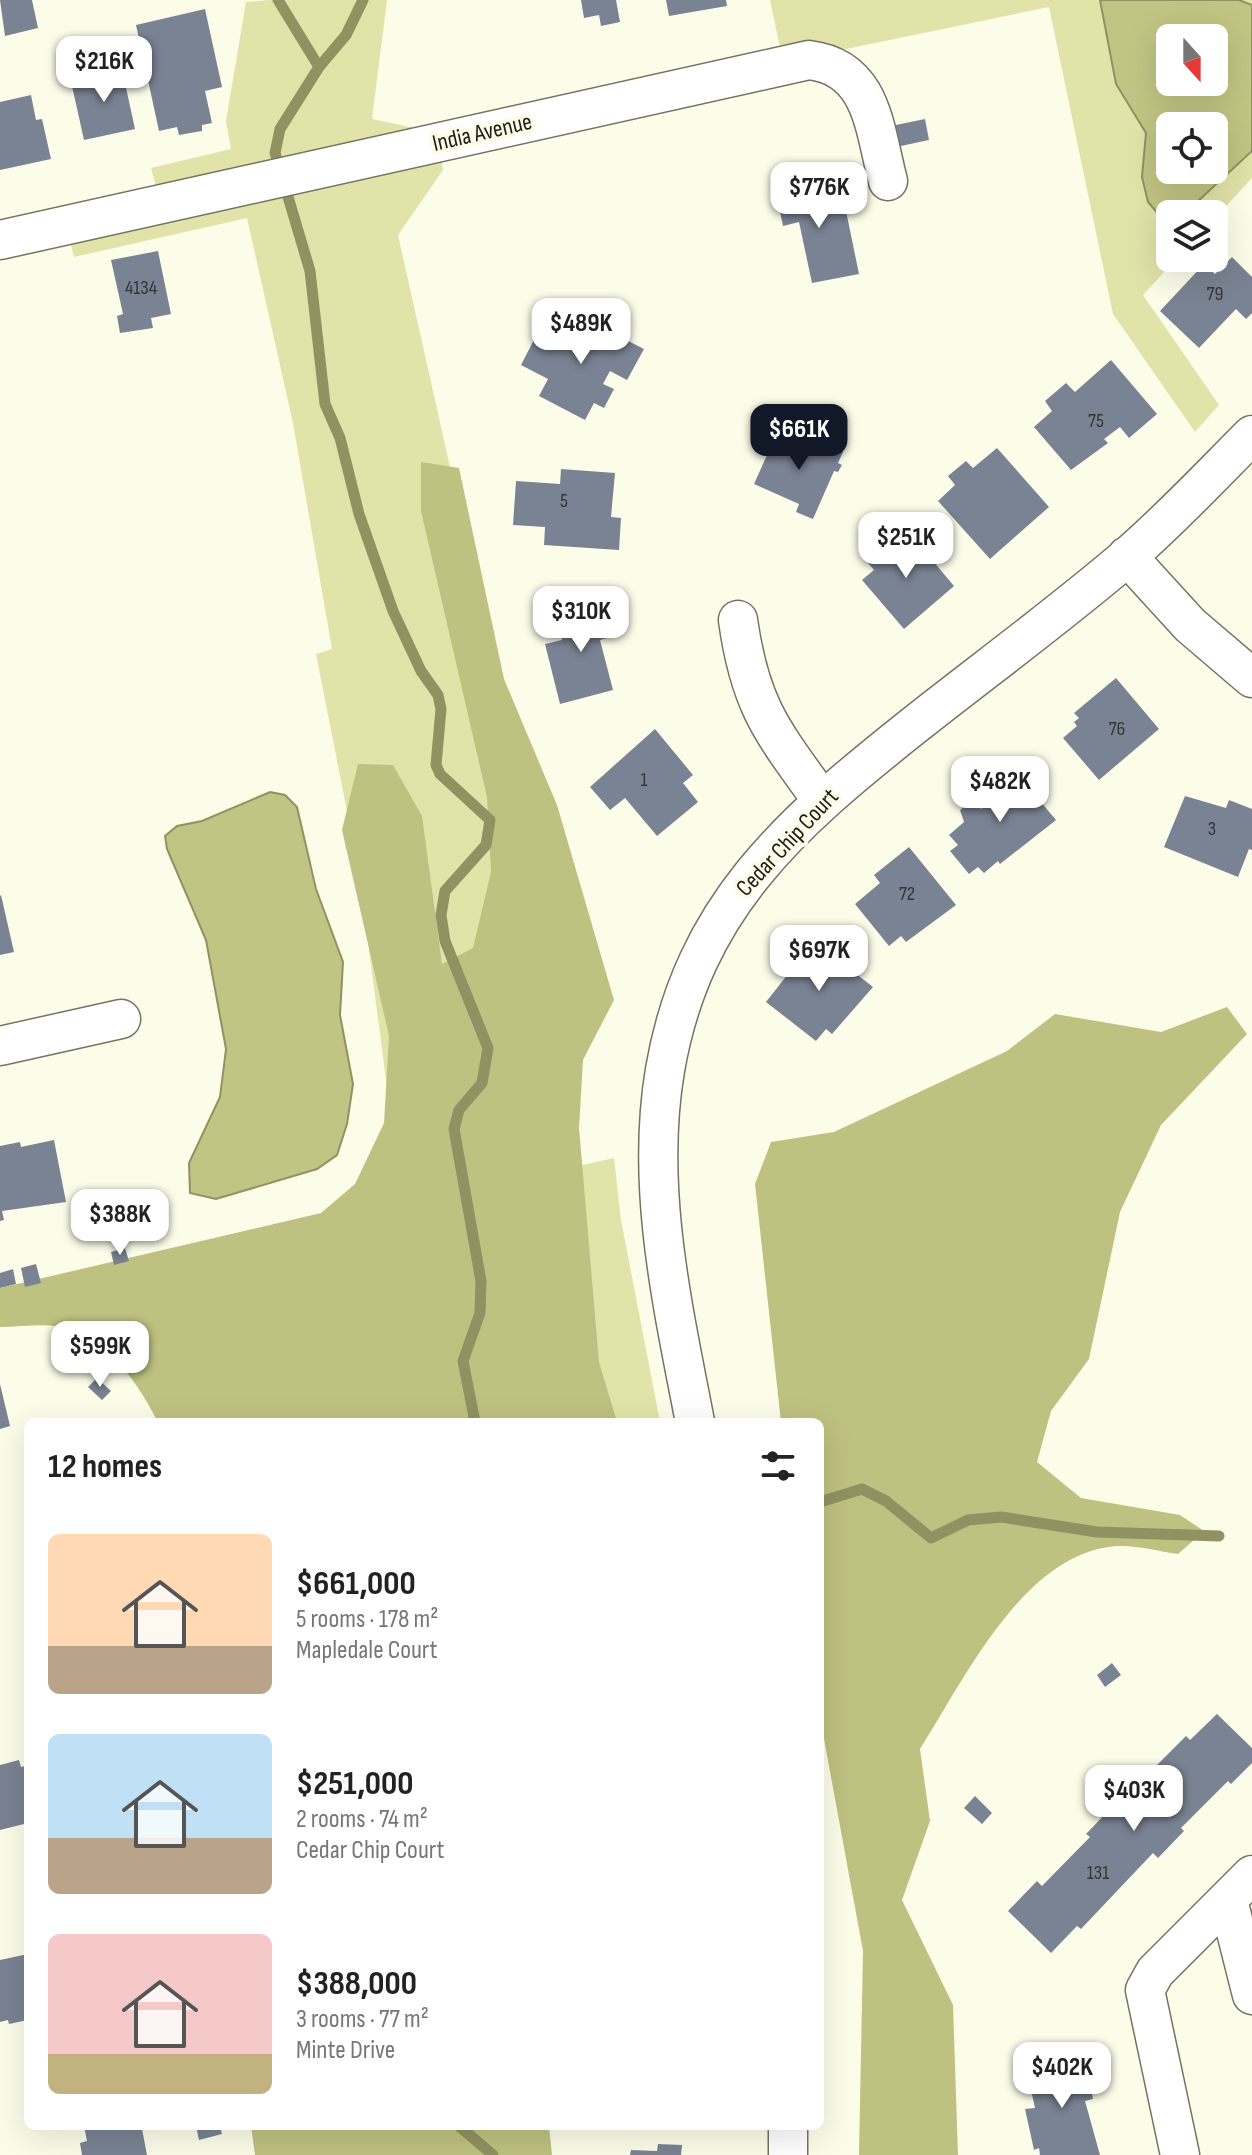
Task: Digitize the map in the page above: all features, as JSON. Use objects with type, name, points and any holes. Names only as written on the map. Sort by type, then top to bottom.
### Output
[{"type":"street","name":"India Avenue","points":[[0,240],[809,60],[830,63],[855,80],[866,99],[888,181]]},
{"type":"street","name":"Cedar Chip Court","points":[[694,1418],[668,1274],[658,1193],[665,1072],[692,975],[713,929],[739,889],[821,799],[1127,556],[1252,435]]},
{"type":"street","points":[[1127,556],[1190,625],[1252,678]]},
{"type":"street","points":[[738,620],[754,698],[773,733],[821,799]]},
{"type":"street","points":[[0,1046],[121,1019]]},
{"type":"street","points":[[1240,1887],[1252,1995]]},
{"type":"street","points":[[1180,2155],[1145,1990],[1155,1972],[1240,1887]]},
{"type":"street","points":[[788,2130],[788,2155]]},
{"type":"shaded area","points":[[387,0],[372,119],[438,133],[443,170],[398,235],[506,717],[569,1168],[614,1158],[621,1220],[659,1418],[177,1418],[402,1203],[359,872],[316,654],[332,649],[293,423],[247,218],[74,257],[64,215],[158,194],[151,168],[231,149],[226,121],[246,2]]},
{"type":"shaded area","points":[[770,0],[1252,0],[1252,178],[1228,204],[1228,200],[1156,200],[1156,272],[1164,272],[1143,295],[1219,405],[1195,432],[1113,314],[1049,7],[783,62]]},
{"type":"shaded area","points":[[1100,0],[1239,0],[1252,5],[1252,151],[1228,173],[1228,112],[1156,112],[1156,184],[1216,184],[1199,200],[1156,200],[1156,211],[1148,202],[1142,177],[1146,133],[1116,84]]},
{"type":"shaded area","points":[[421,462],[459,468],[504,679],[557,805],[614,1000],[583,1060],[579,1128],[599,1362],[616,1418],[156,1418],[130,1376],[90,1338],[57,1326],[0,1327],[0,1288],[321,1213],[355,1184],[384,1123],[389,1036],[342,830],[358,764],[393,765],[422,816],[442,964],[473,948],[491,872],[487,797],[421,511]]},
{"type":"shaded area","points":[[270,792],[285,795],[297,807],[316,889],[343,962],[340,1015],[353,1084],[347,1124],[337,1155],[317,1169],[216,1199],[190,1193],[189,1163],[220,1097],[226,1049],[206,940],[167,849],[165,836],[177,826],[202,821]]},
{"type":"shaded area","points":[[1227,1007],[1247,1034],[1161,1125],[1120,1212],[1089,1359],[1051,1411],[1037,1462],[1081,1498],[1180,1515],[1204,1531],[1178,1554],[1117,1546],[1084,1554],[1053,1571],[1025,1595],[1000,1624],[920,1749],[930,1821],[902,1900],[953,2005],[958,2155],[859,2155],[863,1951],[824,1739],[824,1418],[781,1418],[755,1184],[771,1142],[834,1132],[1007,1051],[1055,1014],[1161,1032]]},
{"type":"shaded area","points":[[252,2130],[549,2130],[552,2155],[255,2155]]},
{"type":"building","points":[[0,0],[32,0],[38,28],[5,36]]},
{"type":"building","points":[[581,0],[616,0],[620,22],[601,26],[599,15],[584,18]]},
{"type":"building","points":[[666,0],[726,0],[727,6],[669,16]]},
{"type":"building","points":[[205,9],[222,87],[205,91],[212,123],[202,125],[202,131],[179,135],[177,127],[159,131],[136,25]]},
{"type":"building","points":[[120,60],[135,129],[84,140],[72,86],[102,80],[99,65]]},
{"type":"building","points":[[31,95],[36,120],[42,119],[51,159],[0,170],[0,102]]},
{"type":"building","points":[[925,119],[929,140],[896,147],[891,126]]},
{"type":"building","points":[[821,178],[828,210],[845,206],[859,274],[812,283],[799,222],[783,226],[775,187]]},
{"type":"building","points":[[158,251],[171,314],[151,318],[153,328],[120,333],[117,316],[123,314],[111,260]]},
{"type":"building","points":[[1232,257],[1252,277],[1252,313],[1246,319],[1236,309],[1199,348],[1160,311],[1197,272],[1228,272],[1228,261]]},
{"type":"building","points":[[579,316],[644,349],[627,380],[610,371],[603,384],[614,389],[604,408],[594,403],[585,420],[539,396],[548,379],[521,365],[538,332],[564,346],[572,330],[570,323]]},
{"type":"building","points":[[1111,360],[1157,414],[1129,438],[1120,427],[1104,439],[1108,443],[1071,470],[1034,427],[1052,411],[1045,401],[1066,383],[1075,392]]},
{"type":"building","points":[[794,434],[843,452],[838,463],[842,465],[838,472],[834,471],[813,519],[796,512],[799,504],[754,484],[776,435],[791,442]]},
{"type":"building","points":[[997,448],[1049,507],[990,559],[938,501],[955,485],[948,476],[966,461],[973,468]]},
{"type":"building","points":[[561,469],[615,473],[611,517],[621,518],[619,550],[544,545],[545,527],[513,525],[516,481],[560,484]]},
{"type":"building","points":[[907,530],[954,586],[904,629],[862,580],[874,570],[868,563]]},
{"type":"building","points":[[606,603],[614,636],[600,640],[613,690],[560,704],[545,644],[562,640],[556,615]]},
{"type":"building","points":[[1116,678],[1159,729],[1099,780],[1063,738],[1077,726],[1074,722],[1079,718],[1074,713]]},
{"type":"building","points":[[655,729],[693,775],[683,783],[698,802],[657,836],[625,798],[610,810],[590,787]]},
{"type":"building","points":[[1010,765],[1056,820],[1000,864],[998,861],[984,873],[978,867],[969,874],[950,851],[958,845],[949,835],[964,822],[960,810],[973,800],[981,809],[995,798],[987,783]]},
{"type":"building","points":[[1185,796],[1226,808],[1229,800],[1252,809],[1252,850],[1249,849],[1238,877],[1164,847]]},
{"type":"building","points":[[909,847],[956,905],[906,942],[901,936],[889,946],[855,904],[880,883],[874,875]]},
{"type":"building","points":[[0,896],[14,952],[0,955]]},
{"type":"building","points":[[814,941],[873,987],[832,1034],[826,1029],[816,1041],[766,1002]]},
{"type":"building","points":[[54,1140],[66,1202],[2,1211],[4,1220],[0,1221],[0,1146],[20,1142],[21,1147]]},
{"type":"building","points":[[125,1248],[129,1261],[114,1265],[111,1252]]},
{"type":"building","points":[[36,1264],[41,1283],[25,1287],[21,1268]]},
{"type":"building","points":[[13,1269],[16,1284],[0,1288],[0,1273]]},
{"type":"building","points":[[97,1378],[111,1391],[102,1400],[88,1387]]},
{"type":"building","points":[[0,1384],[10,1426],[0,1429]]},
{"type":"building","points":[[1112,1663],[1121,1675],[1105,1687],[1097,1675]]},
{"type":"building","points":[[1217,1714],[1252,1748],[1252,1763],[1231,1784],[1228,1781],[1181,1828],[1184,1831],[1158,1858],[1153,1853],[1081,1929],[1077,1926],[1051,1953],[1008,1911],[1037,1881],[1042,1886],[1090,1837],[1086,1834],[1111,1808],[1116,1813],[1139,1790],[1135,1787],[1186,1736],[1190,1740]]},
{"type":"building","points":[[19,1760],[21,1767],[24,1766],[24,1824],[0,1830],[0,1765]]},
{"type":"building","points":[[975,1796],[992,1813],[982,1824],[964,1808]]},
{"type":"building","points":[[24,1955],[24,2021],[9,2024],[8,2020],[0,2022],[0,1960]]},
{"type":"building","points":[[1074,2054],[1076,2064],[1085,2061],[1093,2099],[1085,2101],[1100,2155],[1040,2155],[1039,2148],[1034,2150],[1025,2109],[1035,2108],[1027,2072],[1064,2065],[1062,2057]]},
{"type":"building","points":[[85,2130],[142,2130],[147,2155],[82,2155],[80,2143],[87,2141]]},
{"type":"building","points":[[197,2130],[221,2130],[222,2134],[199,2140]]},
{"type":"building","points":[[658,2144],[682,2145],[681,2155],[630,2155],[631,2150],[657,2151]]},
{"type":"waterway","points":[[278,0],[319,67]]},
{"type":"waterway","points":[[363,0],[346,35],[319,67],[280,129],[275,153],[310,271],[325,404],[340,438],[359,514],[393,611],[421,671],[438,695],[441,709],[436,765],[440,774],[490,820],[486,845],[445,891],[441,915],[445,941],[488,1048],[482,1083],[459,1110],[454,1129],[481,1281],[480,1313],[463,1361],[474,1418]]},
{"type":"waterway","points":[[824,1501],[862,1489],[886,1501],[931,1538],[968,1520],[1001,1517],[1097,1532],[1219,1536]]},
{"type":"waterway","points":[[464,2130],[493,2155]]}]
